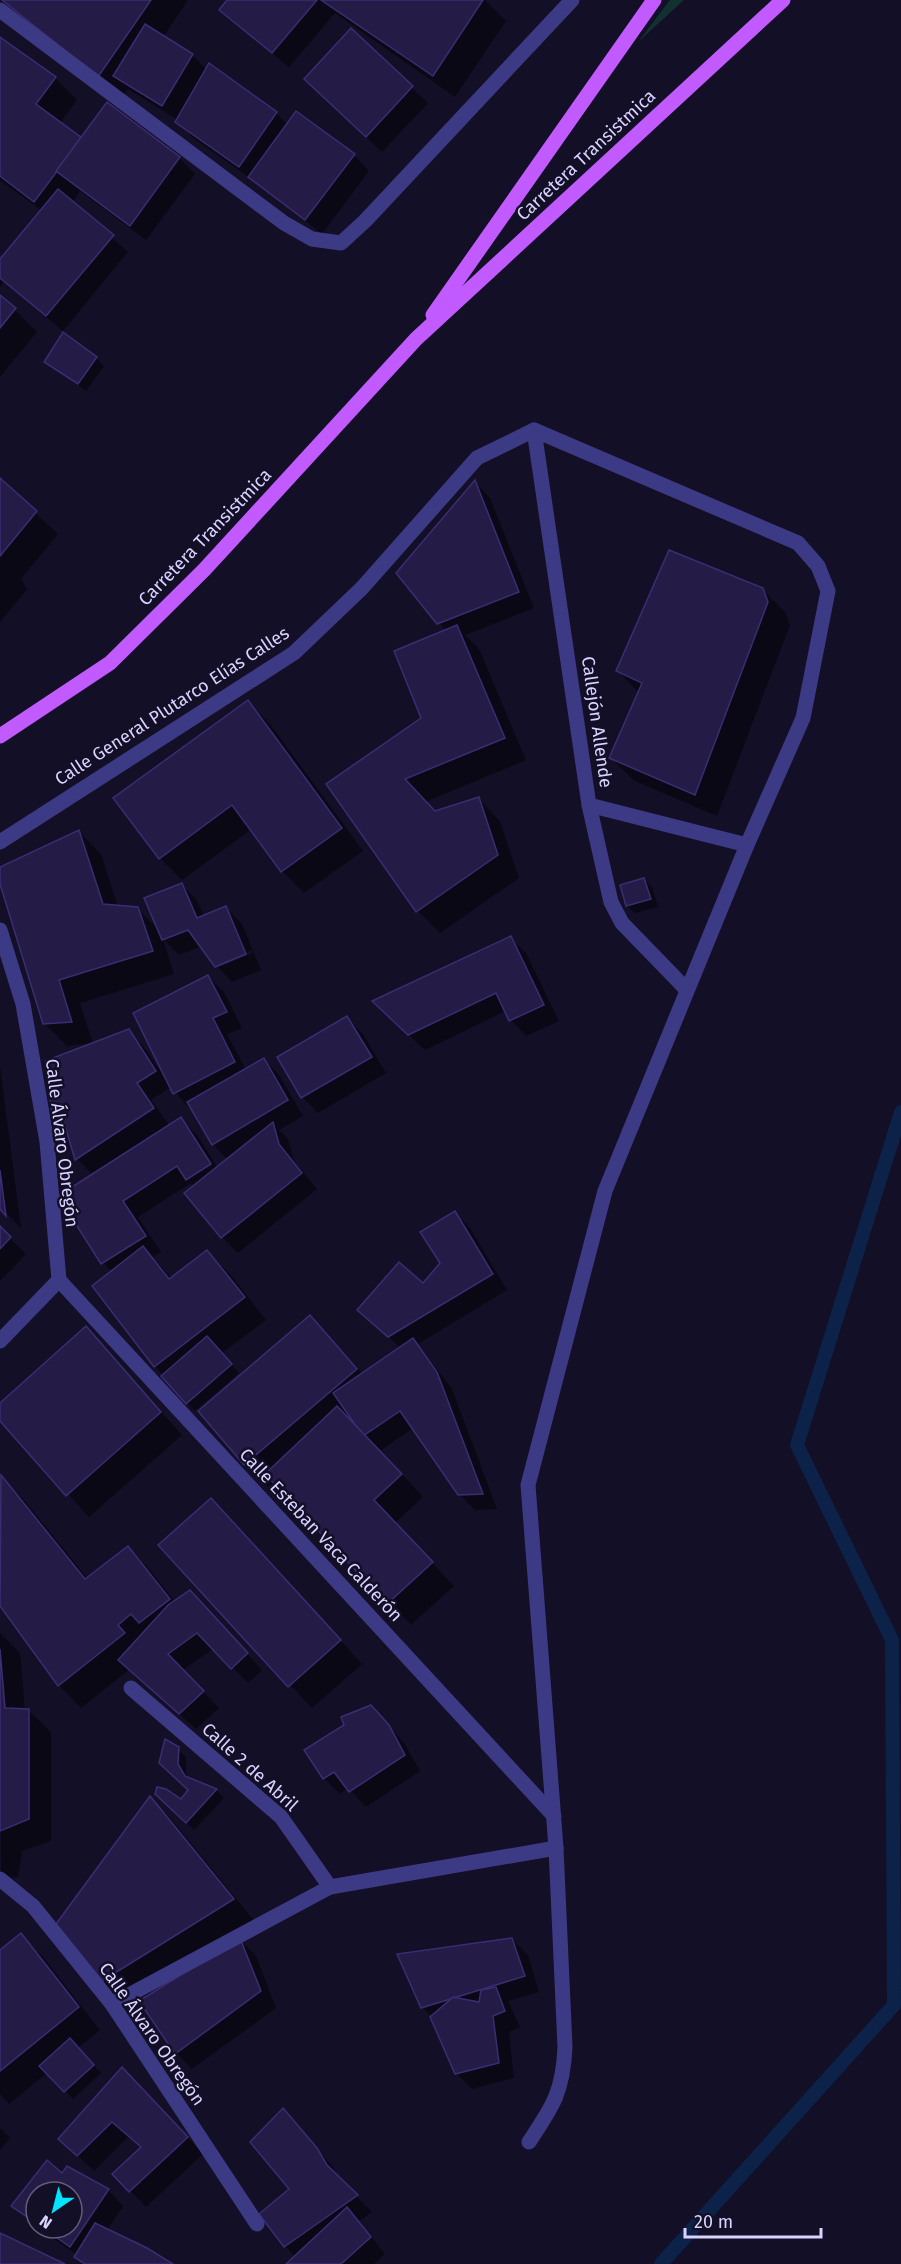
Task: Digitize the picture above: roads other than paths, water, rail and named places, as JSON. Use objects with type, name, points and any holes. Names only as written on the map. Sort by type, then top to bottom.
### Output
[{"type":"main road","name":"Carretera Transistmica","points":[[416,339],[654,0]]},
{"type":"main road","name":"Carretera Transistmica","points":[[0,736],[110,663],[204,570],[416,339],[783,0]]},
{"type":"street","points":[[0,10],[284,223],[312,239],[341,243],[381,204],[572,0]]},
{"type":"street","points":[[529,2142],[555,2103],[564,2078],[556,1848],[528,1485],[605,1191],[747,845],[803,718],[828,591],[818,566],[798,543],[534,430]]},
{"type":"street","name":"Calle General Plutarco Elías Calles","points":[[0,842],[294,653],[362,588],[477,458],[534,430]]},
{"type":"street","name":"Callejón Allende","points":[[534,430],[590,805],[610,902],[622,923],[687,990]]},
{"type":"street","points":[[590,805],[747,845]]},
{"type":"street","name":"Calle Álvaro Obregón","points":[[0,930],[23,1005],[47,1142],[59,1280]]},
{"type":"street","points":[[0,1341],[59,1280]]},
{"type":"street","name":"Calle Esteban Vaca Calderón","points":[[59,1280],[554,1816]]},
{"type":"street","name":"Calle 2 de Abril","points":[[131,1688],[281,1817],[330,1887]]},
{"type":"street","points":[[112,2004],[330,1887],[556,1848]]},
{"type":"street","name":"Calle Álvaro Obregón","points":[[0,1879],[33,1906],[112,2004],[257,2224]]},
{"type":"waterway","points":[[661,2264],[894,2005],[892,1640],[797,1445],[901,1112]]}]
